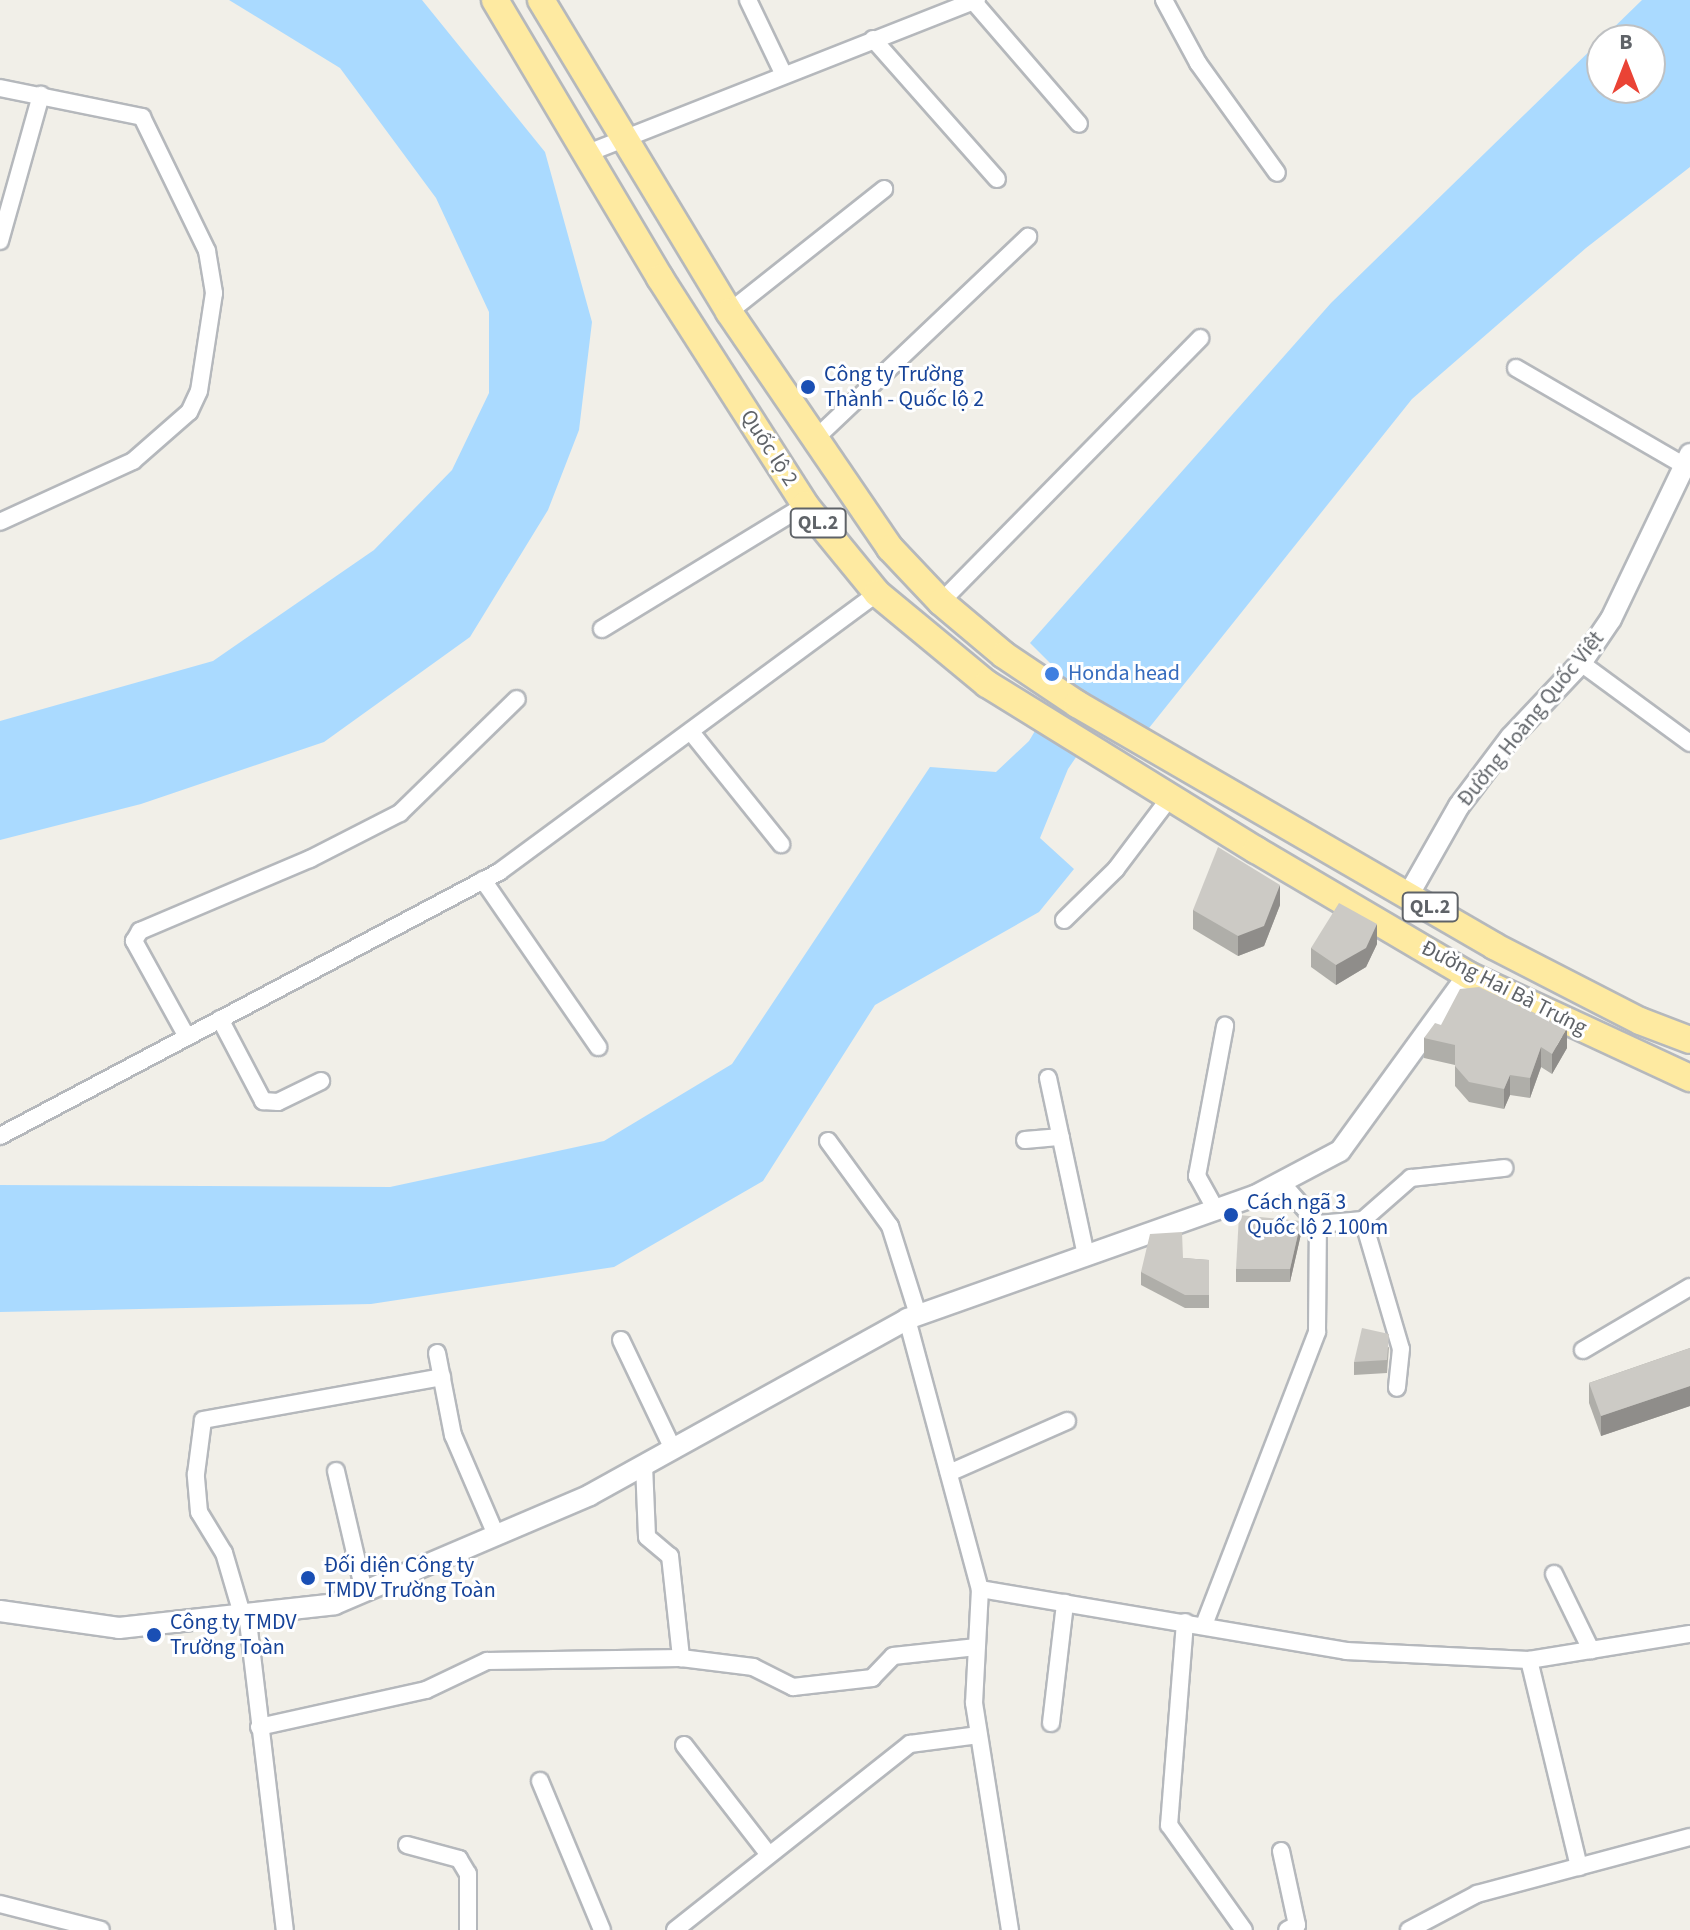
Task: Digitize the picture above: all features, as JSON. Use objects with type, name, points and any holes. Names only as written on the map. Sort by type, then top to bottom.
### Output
[{"type":"highway","name":"Quốc lộ 2","points":[[495,0],[660,278],[805,505],[877,593],[987,684],[1165,792]]},
{"type":"highway","name":"Quốc lộ 2","points":[[541,0],[729,312],[890,548],[941,602],[1028,671],[1177,761]]},
{"type":"highway","name":"Đường Hai Bà Trưng","points":[[1177,761],[1494,946],[1640,1021],[1690,1040]]},
{"type":"highway","name":"Đường Hai Bà Trưng","points":[[1165,792],[1468,975],[1690,1078]]},
{"type":"street","points":[[748,0],[783,73]]},
{"type":"street","points":[[1164,0],[1198,63],[1277,173]]},
{"type":"street","points":[[588,153],[783,73],[975,1],[1079,124]]},
{"type":"street","points":[[873,39],[997,179]]},
{"type":"street","points":[[0,88],[135,114],[147,122],[207,251],[214,293],[199,391],[189,412],[133,461],[0,522]]},
{"type":"street","points":[[0,241],[41,95]]},
{"type":"street","points":[[729,312],[884,189]]},
{"type":"street","points":[[815,439],[1028,237]]},
{"type":"street","points":[[941,602],[1200,338]]},
{"type":"street","points":[[1516,368],[1688,463]]},
{"type":"street","name":"Đường Hoàng Quốc Việt","points":[[1409,894],[1459,806],[1511,737],[1581,663],[1611,619],[1688,463]]},
{"type":"street","points":[[602,629],[805,505]]},
{"type":"street","points":[[0,1136],[483,880],[691,732],[877,593]]},
{"type":"street","points":[[1581,663],[1690,743]]},
{"type":"street","points":[[187,1037],[134,941],[140,931],[310,859],[400,813],[517,699]]},
{"type":"street","points":[[691,732],[781,844]]},
{"type":"street","points":[[1064,920],[1116,869],[1165,792]]},
{"type":"street","points":[[483,880],[598,1047]]},
{"type":"street","points":[[0,1611],[119,1628],[335,1604],[590,1495],[912,1317],[1216,1210],[1281,1182],[1340,1151],[1468,975]]},
{"type":"street","points":[[220,1019],[263,1101],[278,1102],[321,1081]]},
{"type":"street","points":[[1216,1210],[1197,1176],[1225,1026]]},
{"type":"street","points":[[1048,1078],[1086,1256]]},
{"type":"street","points":[[1025,1140],[1061,1137]]},
{"type":"street","points":[[828,1141],[890,1226],[980,1589],[978,1735],[1010,1930]]},
{"type":"street","points":[[1318,1224],[1363,1220],[1411,1178],[1504,1168]]},
{"type":"street","points":[[1204,1625],[1317,1332],[1318,1224],[1281,1182]]},
{"type":"street","points":[[1363,1220],[1401,1349],[1397,1388]]},
{"type":"street","points":[[1583,1350],[1690,1287]]},
{"type":"street","points":[[621,1340],[673,1449]]},
{"type":"street","points":[[437,1353],[453,1435],[496,1535]]},
{"type":"street","points":[[285,1930],[245,1614],[224,1553],[199,1512],[196,1474],[203,1420],[442,1377]]},
{"type":"street","points":[[949,1473],[1067,1421]]},
{"type":"street","points":[[644,1465],[647,1537],[670,1556],[681,1658]]},
{"type":"street","points":[[336,1471],[364,1591]]},
{"type":"street","points":[[1554,1574],[1591,1650]]},
{"type":"street","points":[[980,1589],[1346,1651],[1529,1660],[1690,1634]]},
{"type":"street","points":[[1051,1723],[1065,1603]]},
{"type":"street","points":[[1185,1622],[1169,1825],[1244,1930]]},
{"type":"street","points":[[259,1727],[426,1690],[487,1661],[681,1658],[753,1667],[793,1687],[872,1678],[893,1656],[977,1647]]},
{"type":"street","points":[[1529,1660],[1579,1867]]},
{"type":"street","points":[[675,1930],[910,1744],[978,1735]]},
{"type":"street","points":[[684,1745],[769,1855]]},
{"type":"street","points":[[540,1781],[602,1930]]},
{"type":"street","points":[[1409,1930],[1477,1894],[1690,1837]]},
{"type":"street","points":[[407,1845],[459,1859],[468,1874],[468,1930]]},
{"type":"street","points":[[1281,1851],[1297,1925],[1287,1930]]},
{"type":"street","points":[[0,1904],[101,1930]]},
{"type":"water","points":[[229,0],[422,0],[545,152],[592,322],[579,430],[548,510],[470,637],[324,742],[141,804],[0,840],[0,721],[213,661],[374,550],[452,470],[489,393],[489,312],[436,198],[340,68]]},
{"type":"water","points":[[1642,0],[1690,0],[1690,167],[1586,248],[1412,399],[1145,733],[1108,710],[1068,769],[1040,838],[1074,869],[1039,912],[875,1005],[763,1181],[614,1267],[371,1304],[0,1312],[0,1185],[390,1187],[604,1141],[732,1064],[930,767],[996,772],[1029,741],[1066,679],[1030,643],[1331,303],[1586,55],[1586,104],[1666,104],[1666,24],[1617,24]]},
{"type":"building","points":[[1218,847],[1280,885],[1264,926],[1238,936],[1193,910]]},
{"type":"building","points":[[1339,903],[1377,924],[1366,948],[1336,965],[1311,948]]},
{"type":"building","points":[[1479,987],[1567,1028],[1552,1054],[1541,1047],[1530,1078],[1510,1075],[1504,1089],[1469,1082],[1455,1066],[1455,1045],[1424,1038],[1435,1023],[1441,1025],[1460,989]]},
{"type":"building","points":[[1239,1215],[1301,1221],[1290,1269],[1236,1269]]},
{"type":"building","points":[[1182,1232],[1183,1258],[1209,1260],[1209,1295],[1185,1295],[1141,1272],[1150,1234]]},
{"type":"building","points":[[1362,1328],[1389,1334],[1387,1360],[1354,1362]]},
{"type":"building","points":[[1690,1348],[1690,1386],[1601,1416],[1589,1383]]},
{"type":"place","name":"Công ty Trường Thành - Quốc lộ 2","points":[[808,387]]},
{"type":"place","name":"Honda head","points":[[1052,674]]},
{"type":"place","name":"Cách ngã 3 Quốc lộ 2 100m","points":[[1231,1215]]},
{"type":"place","name":"Đối diện Công ty TMDV Trường Toàn","points":[[308,1578]]},
{"type":"place","name":"Công ty TMDV Trường Toàn","points":[[154,1635]]}]
